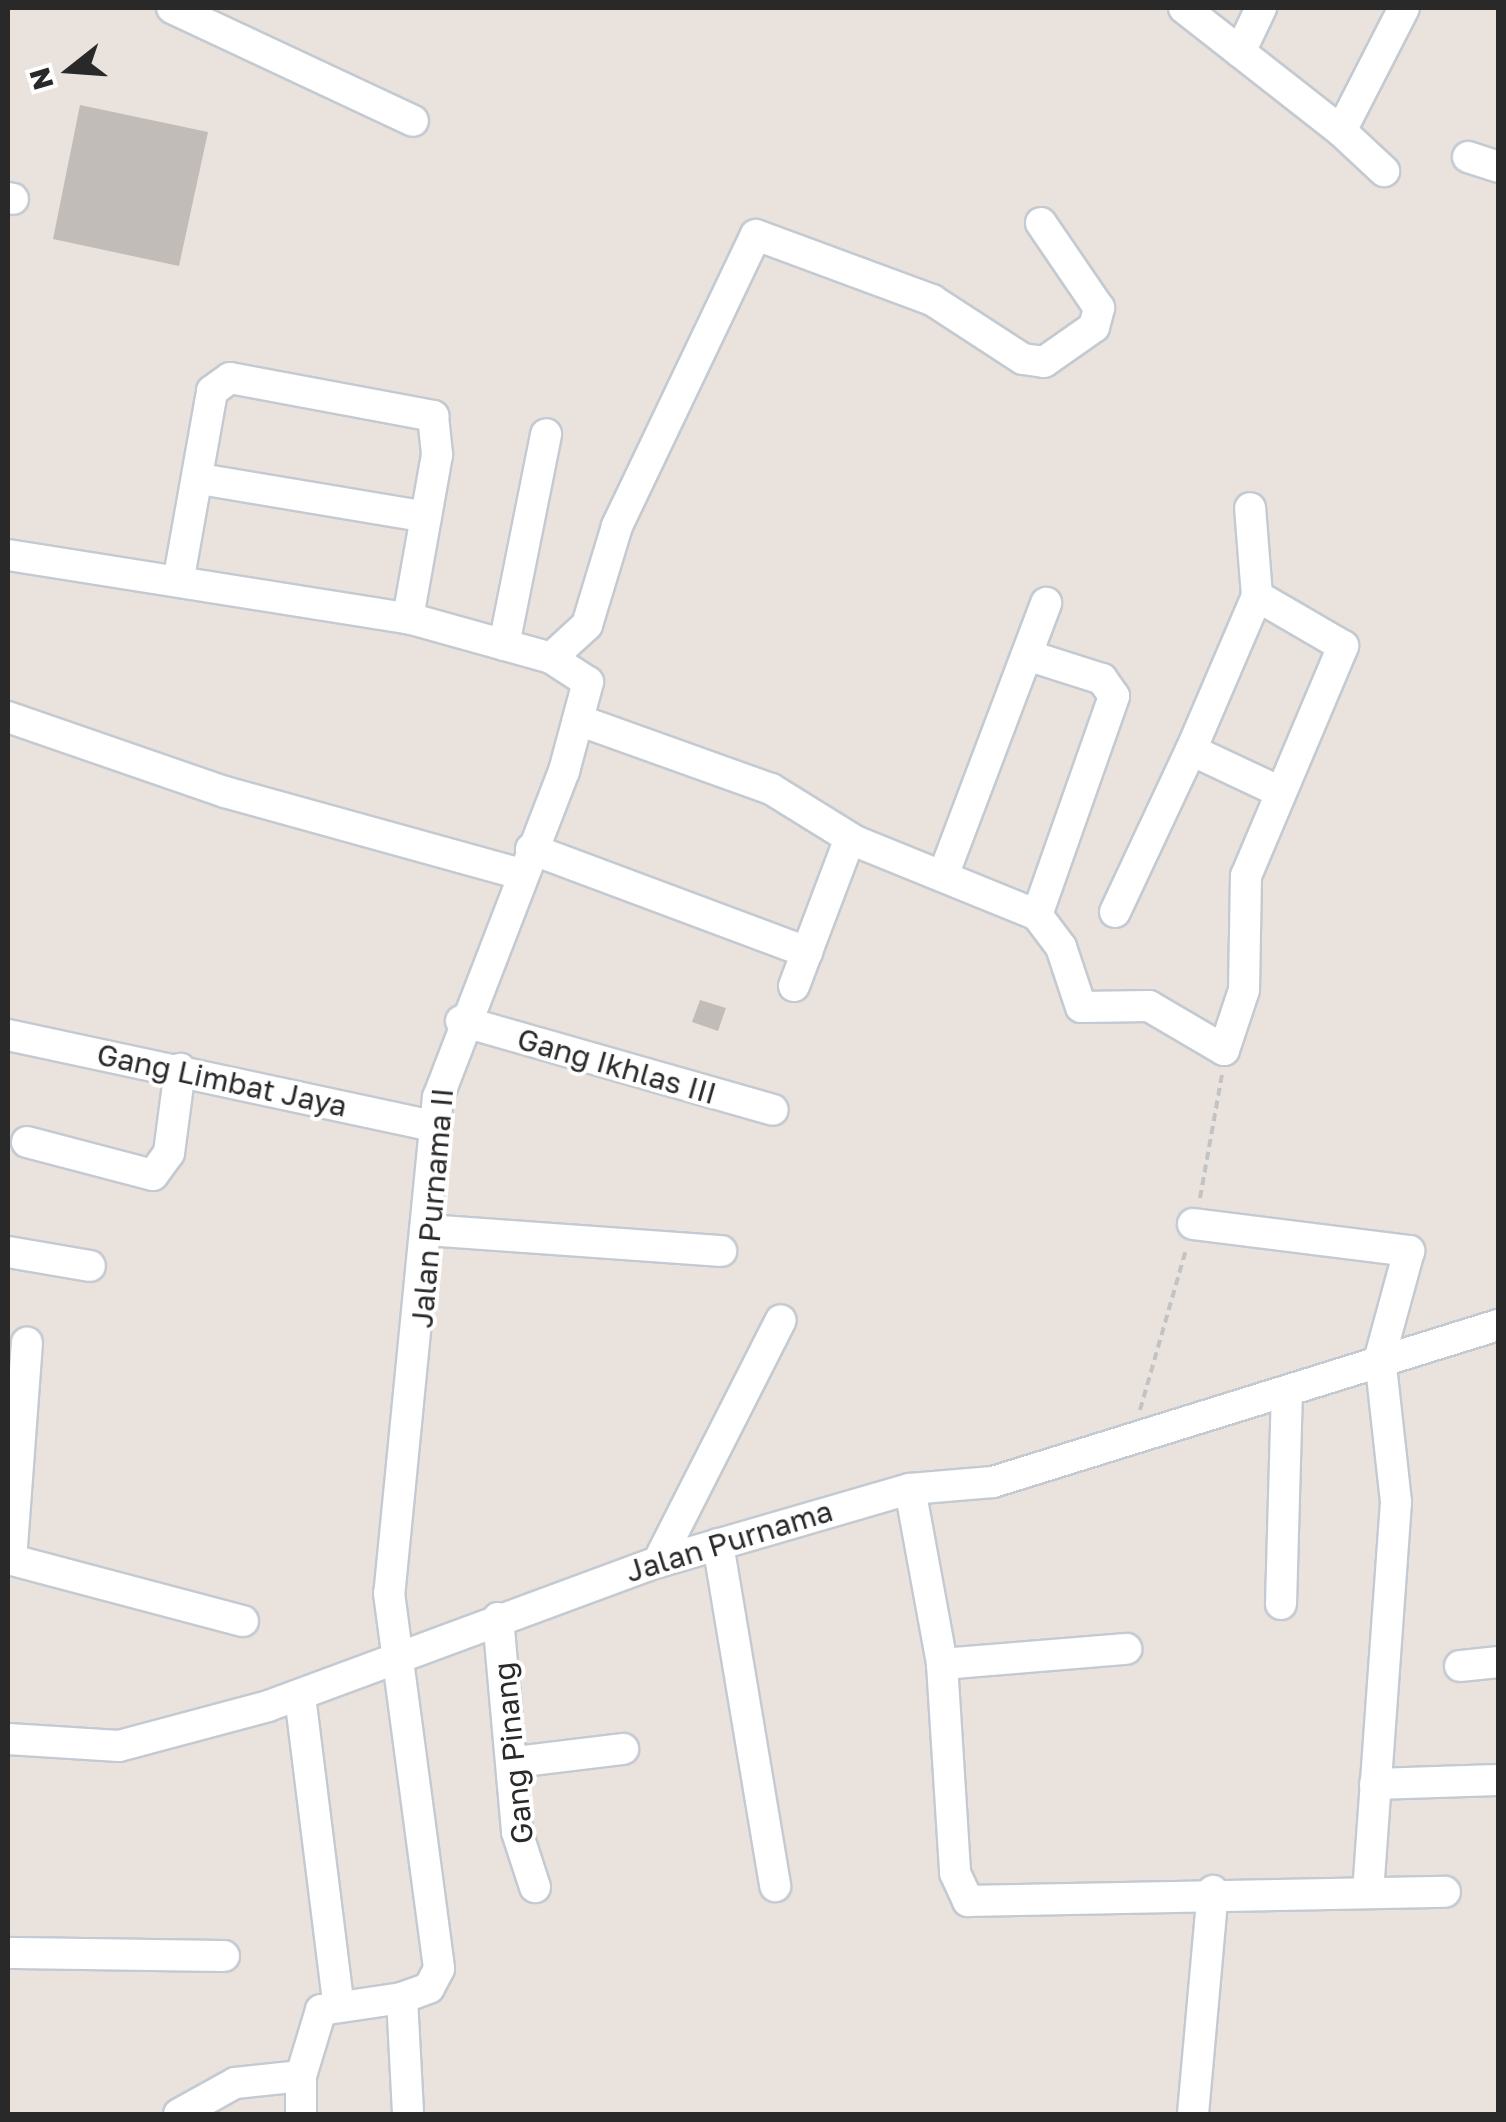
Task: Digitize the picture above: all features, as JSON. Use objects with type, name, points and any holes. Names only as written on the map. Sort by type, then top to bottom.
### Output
[{"type":"street","points":[[172,8],[414,121]]},
{"type":"street","points":[[1184,8],[1384,171]]},
{"type":"street","points":[[1240,52],[1261,8]]},
{"type":"street","points":[[1340,132],[1404,8]]},
{"type":"street","points":[[1468,156],[1498,167]]},
{"type":"street","points":[[551,658],[587,626],[617,526],[756,236],[932,300],[1023,359],[1044,362],[1094,327],[1099,308],[1042,223]]},
{"type":"street","points":[[179,577],[200,479],[212,391],[230,378],[433,416],[440,429],[408,618]]},
{"type":"street","points":[[504,646],[546,434]]},
{"type":"street","points":[[200,479],[426,516]]},
{"type":"street","points":[[1115,912],[1257,596],[1250,508]]},
{"type":"street","name":"Jalan Purnama II","points":[[8,555],[179,577],[408,618],[551,658],[585,676],[578,720],[461,1021],[436,1127],[388,1593],[439,1969],[429,1988],[402,1998]]},
{"type":"street","points":[[578,720],[771,789],[850,838],[1037,914],[1061,947],[1076,1004],[1149,1006],[1224,1050],[1244,990],[1246,876],[1278,791],[1343,646],[1257,596]]},
{"type":"street","points":[[943,876],[1046,603]]},
{"type":"street","points":[[1027,655],[1102,679],[1114,696],[1037,914]]},
{"type":"street","points":[[8,717],[225,792],[526,861],[807,952]]},
{"type":"street","points":[[1190,750],[1278,791]]},
{"type":"street","points":[[794,986],[850,838]]},
{"type":"street","name":"Gang Ikhlas III","points":[[461,1021],[773,1110]]},
{"type":"street","name":"Gang Limbat Jaya","points":[[8,1034],[436,1127]]},
{"type":"street","points":[[27,1142],[153,1175],[169,1153],[180,1069]]},
{"type":"street","points":[[1193,1224],[1409,1251],[1380,1365],[1396,1502],[1368,1892]]},
{"type":"street","points":[[428,1230],[720,1251]]},
{"type":"street","points":[[8,1252],[90,1266]]},
{"type":"street","points":[[658,1562],[782,1320]]},
{"type":"street","name":"Jalan Purnama","points":[[8,1740],[118,1746],[300,1696],[498,1618],[658,1562],[910,1489],[993,1482],[1287,1394],[1498,1325]]},
{"type":"street","points":[[27,1343],[9,1560],[243,1621]]},
{"type":"street","points":[[1281,1604],[1287,1394]]},
{"type":"street","points":[[910,1489],[942,1664],[955,1873],[968,1901],[1213,1890],[1446,1892]]},
{"type":"street","points":[[718,1544],[775,1886]]},
{"type":"street","name":"Gang Pinang","points":[[498,1618],[516,1762],[517,1832],[535,1887]]},
{"type":"street","points":[[942,1664],[1126,1649]]},
{"type":"street","points":[[1460,1666],[1498,1662]]},
{"type":"street","points":[[300,1696],[339,2007]]},
{"type":"street","points":[[516,1762],[623,1749]]},
{"type":"street","points":[[1375,1784],[1498,1780]]},
{"type":"street","points":[[1194,2114],[1213,1890]]},
{"type":"street","points":[[8,1953],[224,1956]]},
{"type":"street","points":[[301,2114],[301,2076],[321,2010],[402,1998],[408,2114]]},
{"type":"street","points":[[179,2114],[235,2083],[301,2076]]},
{"type":"building","points":[[80,105],[208,132],[179,266],[53,239]]},
{"type":"building","points":[[700,1000],[726,1008],[718,1031],[692,1022]]}]
